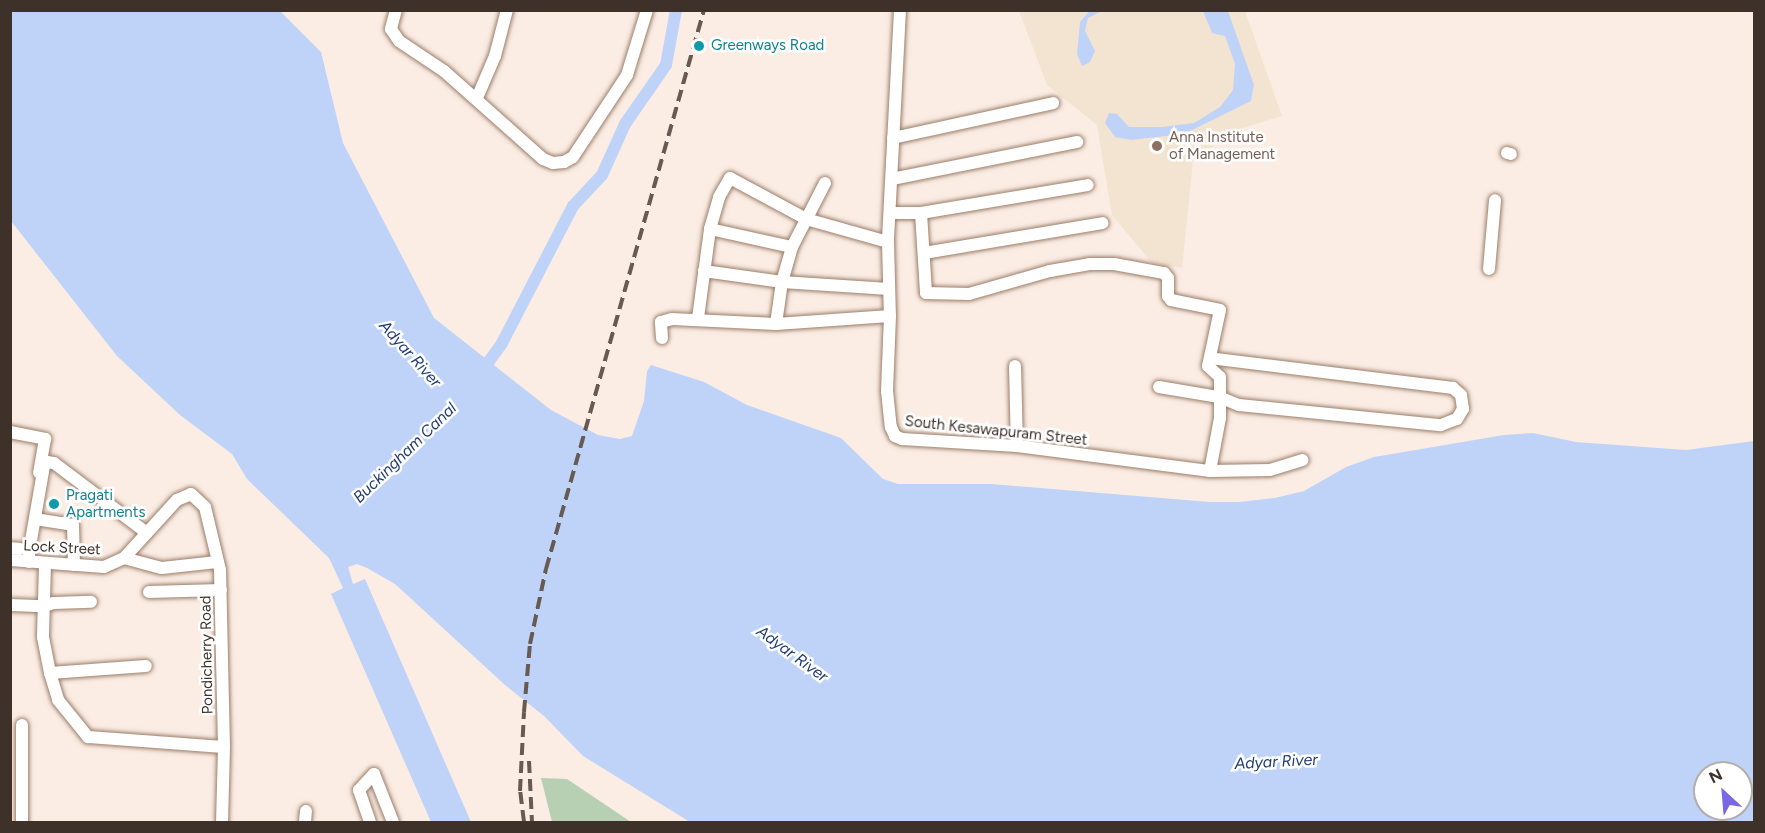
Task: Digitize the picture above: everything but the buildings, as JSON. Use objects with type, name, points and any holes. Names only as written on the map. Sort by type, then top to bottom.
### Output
[{"type":"street","points":[[477,98],[495,56],[507,10]]},
{"type":"street","points":[[394,15],[391,29],[399,41],[444,70],[543,159],[553,163],[564,162],[573,157],[582,147],[627,75],[647,10]]},
{"type":"street","name":"South Kesawapuram Street","points":[[900,10],[888,242],[890,316],[887,391],[891,427],[895,436],[902,439],[1017,447],[1210,471],[1270,470],[1302,460]]},
{"type":"street","points":[[893,138],[1053,103]]},
{"type":"street","points":[[892,179],[1077,142]]},
{"type":"street","points":[[698,318],[710,229],[719,197],[730,178],[806,219],[888,242]]},
{"type":"street","points":[[776,324],[782,282],[792,247],[825,183]]},
{"type":"street","points":[[891,213],[921,213],[1088,185]]},
{"type":"street","points":[[1489,269],[1496,200]]},
{"type":"street","points":[[921,213],[926,292],[969,294],[1050,271],[1089,264],[1114,264],[1164,273],[1168,278],[1168,296],[1171,300],[1220,310],[1209,358],[1209,370],[1220,377],[1220,418],[1210,471]]},
{"type":"street","points":[[924,253],[1103,223]]},
{"type":"street","points":[[710,229],[792,247]]},
{"type":"street","points":[[704,271],[782,282],[889,289]]},
{"type":"street","points":[[662,338],[660,326],[665,319],[698,318],[776,324],[890,316]]},
{"type":"street","points":[[1159,387],[1219,397],[1239,405],[1441,425],[1457,419],[1463,410],[1464,401],[1458,390],[1453,388],[1209,358]]},
{"type":"street","points":[[1015,366],[1017,447]]},
{"type":"street","points":[[10,432],[44,438],[46,441],[18,556]]},
{"type":"street","points":[[18,556],[35,519],[44,466],[47,462],[54,463],[147,532],[124,558],[162,568],[217,562]]},
{"type":"street","name":"Pondicherry Road","points":[[147,532],[177,500],[191,494],[205,507],[220,570],[224,747],[222,822]]},
{"type":"street","points":[[35,519],[73,525],[74,565]]},
{"type":"street","name":"Lock Street","points":[[18,556],[45,564],[104,567],[124,558]]},
{"type":"street","points":[[45,564],[44,637],[50,673],[58,700],[88,737],[224,747]]},
{"type":"street","points":[[149,592],[221,590]]},
{"type":"street","points":[[10,604],[44,606],[54,603],[91,602]]},
{"type":"street","points":[[50,673],[146,666]]},
{"type":"street","points":[[22,725],[22,822]]},
{"type":"street","points":[[370,822],[358,790],[374,774],[393,822]]},
{"type":"shaded area","name":"Anna Institute of Management","points":[[1019,11],[1245,11],[1282,116],[1236,130],[1193,161],[1182,268],[1152,263],[1112,215],[1097,125],[1047,85]]},
{"type":"green space","points":[[541,778],[567,779],[631,822],[552,822]]},
{"type":"water","name":"Adyar River","points":[[11,10],[280,11],[321,52],[343,143],[434,318],[551,410],[598,435],[620,439],[632,436],[644,401],[647,371],[651,365],[704,382],[747,405],[841,438],[883,479],[898,484],[991,484],[1210,502],[1239,502],[1275,498],[1304,491],[1346,467],[1374,457],[1504,435],[1533,433],[1576,442],[1686,450],[1754,441],[1754,822],[690,822],[583,756],[544,716],[505,685],[395,584],[357,564],[348,567],[353,584],[365,579],[471,822],[431,822],[331,594],[343,588],[329,558],[247,479],[232,454],[180,415],[117,356],[11,221]]},
{"type":"water","points":[[1090,10],[1102,11],[1088,18],[1085,31],[1095,51],[1090,62],[1082,66],[1077,54],[1080,22]]},
{"type":"water","points":[[1203,11],[1228,11],[1254,85],[1251,101],[1184,134],[1131,140],[1115,137],[1105,123],[1109,113],[1117,114],[1129,127],[1162,127],[1194,123],[1220,107],[1233,90],[1235,64],[1225,36],[1212,33]]},
{"type":"waterway","name":"Buckingham Canal","points":[[479,375],[502,343],[573,206],[602,175],[625,124],[666,65],[676,10]]},
{"type":"railway","points":[[524,822],[520,791],[524,712],[530,644],[546,569],[704,10]]},
{"type":"railway","points":[[529,761],[532,822]]},
{"type":"place","name":"Greenways Road","points":[[699,46]]},
{"type":"place","name":"Anna Institute of Management","points":[[1157,146]]},
{"type":"place","name":"Pragati Apartments","points":[[54,504]]}]
